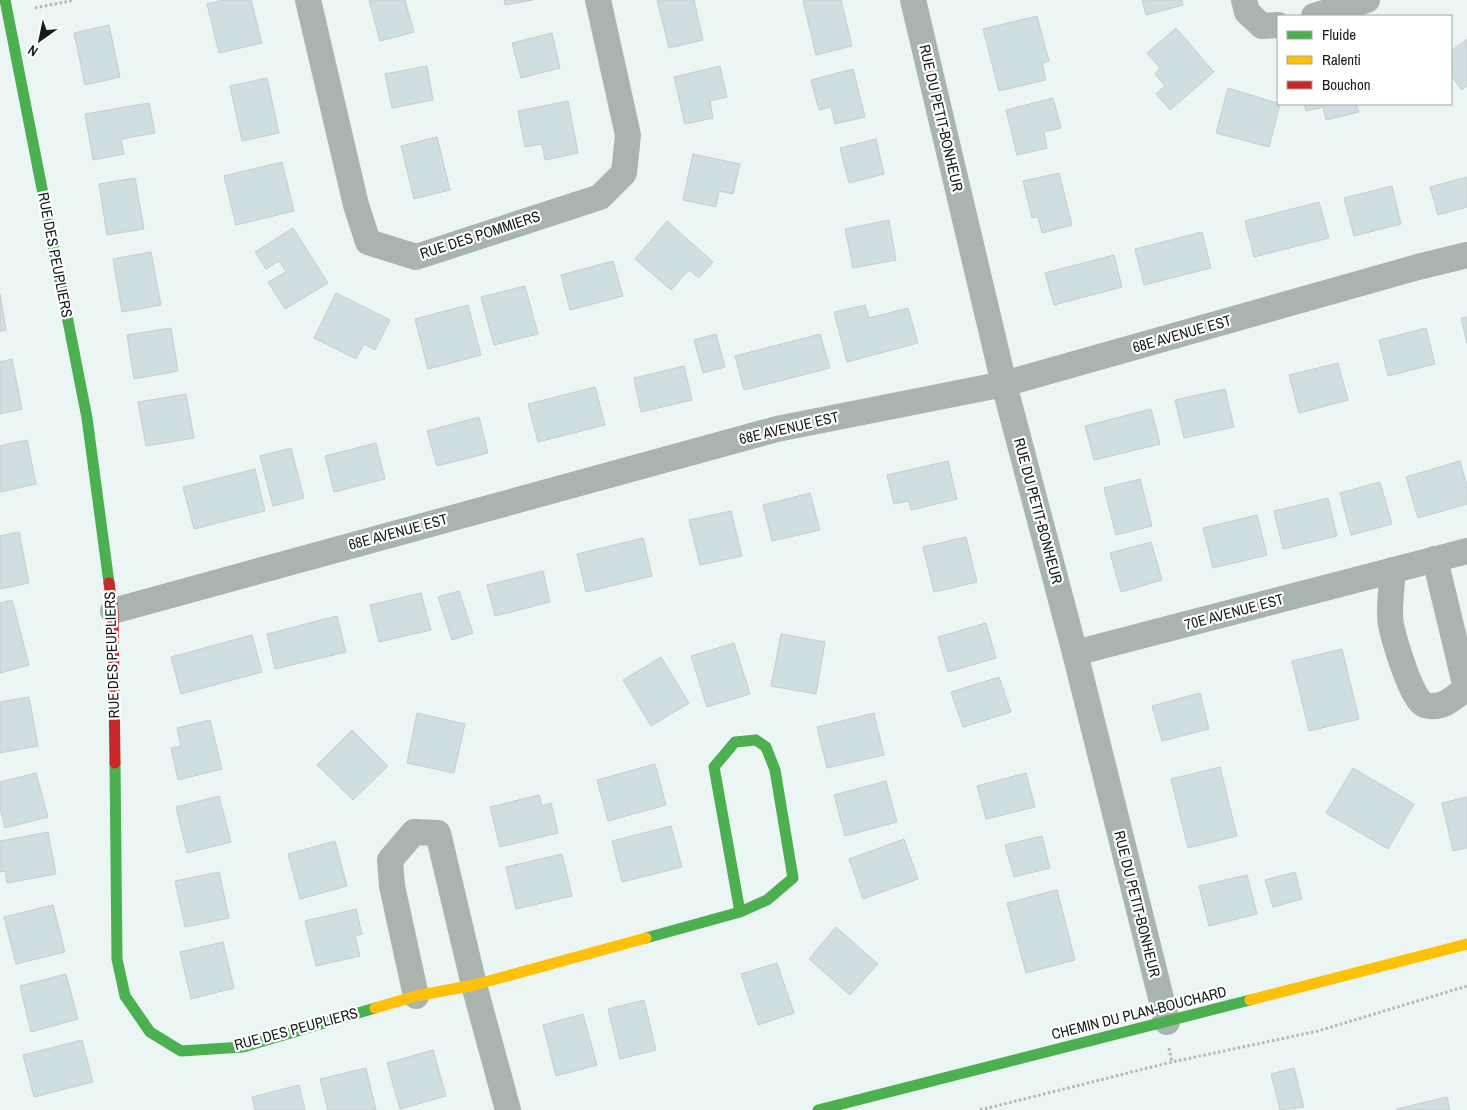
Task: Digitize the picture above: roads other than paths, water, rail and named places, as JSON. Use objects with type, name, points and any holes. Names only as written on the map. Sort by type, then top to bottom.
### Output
[{"type":"street","name":"RUE DES PEUPLIERS","points":[[5,0],[87,418],[113,611],[116,958],[125,996],[150,1032],[181,1051],[243,1047],[416,996],[474,985],[740,912],[767,900],[794,878],[783,809],[771,757],[766,747],[756,740],[735,742],[714,767],[740,912]]},
{"type":"street","name":"RUE DES POMMIERS","points":[[308,0],[356,205],[368,242],[416,257],[600,197],[624,173],[628,135],[598,0]]},
{"type":"street","name":"RUE DU PETIT-BONHEUR","points":[[913,0],[1004,384],[1075,653],[1167,1022]]},
{"type":"street","points":[[1244,0],[1247,12],[1262,26],[1277,25]]},
{"type":"street","points":[[1317,15],[1367,0]]},
{"type":"street","name":"68E AVENUE EST","points":[[113,611],[777,429],[1004,384],[1467,255]]},
{"type":"street","name":"70E AVENUE EST","points":[[1075,653],[1467,551]]},
{"type":"street","points":[[1393,570],[1391,624],[1408,679],[1418,701],[1425,705],[1445,704],[1466,688],[1434,559]]},
{"type":"street","points":[[416,996],[392,886],[390,860],[414,832],[438,833],[474,985],[508,1110]]},
{"type":"street","name":"CHEMIN DU PLAN-BOUCHARD","points":[[818,1110],[1467,944]]}]
